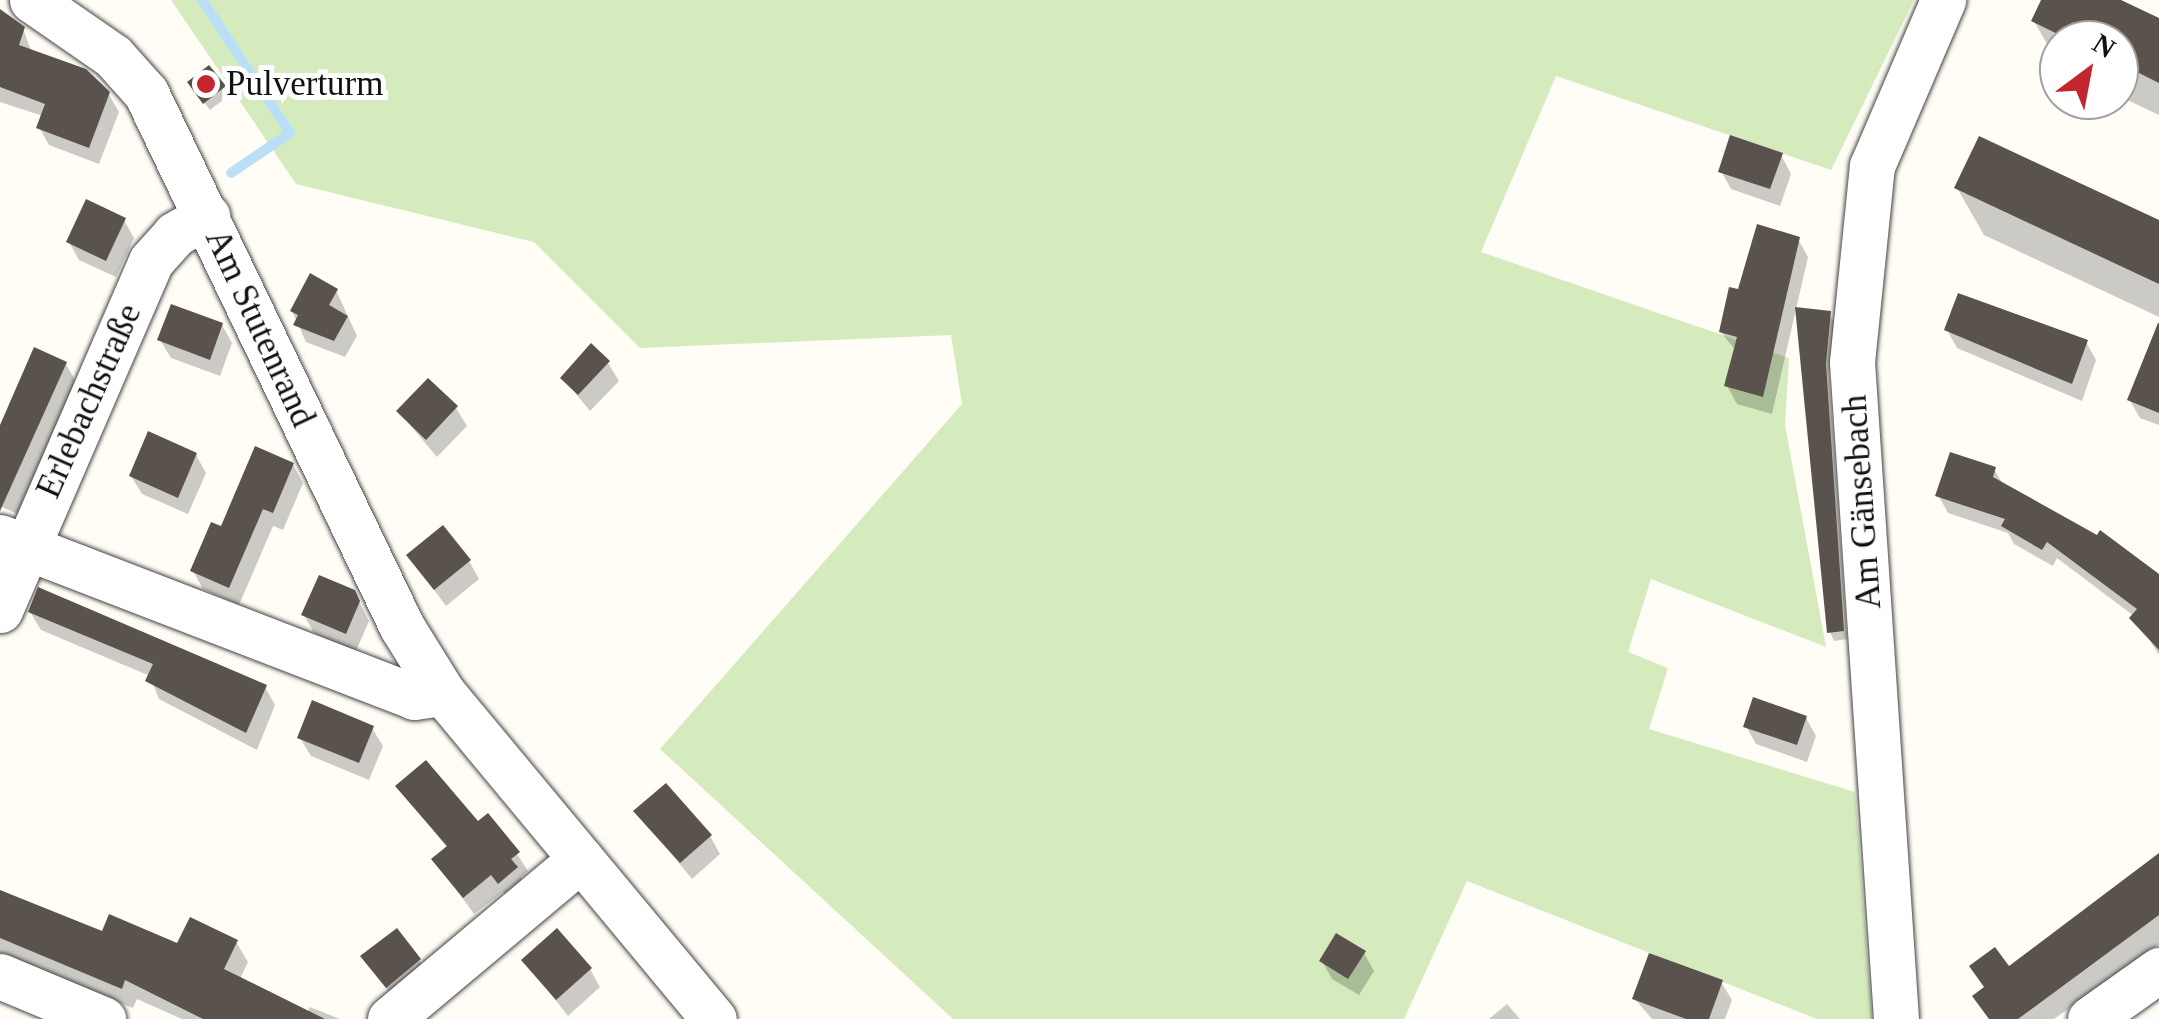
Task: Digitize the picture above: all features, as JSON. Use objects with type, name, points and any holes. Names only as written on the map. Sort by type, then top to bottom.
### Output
[{"type":"street","name":"Am Stutenrand","points":[[32,0],[114,56],[146,93],[402,627],[443,693],[714,1019]]},
{"type":"street","name":"Am Gänsebach","points":[[1896,1019],[1852,362],[1872,166],[1943,0]]},
{"type":"street","name":"Erlebachstraße","points":[[0,610],[12,542],[150,261],[175,234],[208,216]]},
{"type":"street","points":[[12,542],[414,697],[443,693]]},
{"type":"street","points":[[390,1019],[581,859]]},
{"type":"street","points":[[2090,1019],[2159,970]]},
{"type":"street","points":[[0,976],[103,1019]]},
{"type":"green space","points":[[171,0],[1914,0],[1831,170],[1556,76],[1481,252],[1789,358],[1785,425],[1826,647],[1651,579],[1628,652],[1668,668],[1649,729],[1855,792],[1872,1019],[1817,1019],[1467,881],[1404,1019],[953,1019],[660,749],[962,404],[951,335],[640,348],[534,242],[296,184]]},
{"type":"building","points":[[2041,0],[2121,0],[2159,18],[2159,83],[2139,73],[2139,20],[2039,20],[2039,25],[2031,21]]},
{"type":"building","points":[[0,9],[25,27],[19,45],[86,69],[110,92],[89,148],[36,128],[45,104],[0,87]]},
{"type":"building","name":"Pulverturm","points":[[209,65],[226,86],[203,104],[187,82]]},
{"type":"building","points":[[1730,135],[1783,153],[1770,189],[1718,172]]},
{"type":"building","points":[[1979,136],[2159,220],[2159,284],[1954,188]]},
{"type":"building","points":[[86,199],[126,218],[106,261],[66,242]]},
{"type":"building","points":[[1757,224],[1800,237],[1763,397],[1724,386],[1737,337],[1719,332],[1729,287],[1738,289]]},
{"type":"building","points":[[310,273],[338,289],[329,305],[348,316],[334,341],[293,325],[298,315],[290,311]]},
{"type":"building","points":[[1958,293],[2088,340],[2072,384],[1944,330]]},
{"type":"building","points":[[171,304],[223,323],[210,360],[157,340]]},
{"type":"building","points":[[1795,307],[1831,311],[1826,364],[1844,631],[1827,633]]},
{"type":"building","points":[[2159,323],[2159,413],[2127,400]]},
{"type":"building","points":[[591,343],[610,361],[578,395],[560,378]]},
{"type":"building","points":[[34,347],[67,362],[0,511],[0,425]]},
{"type":"building","points":[[428,378],[458,406],[426,440],[396,411]]},
{"type":"building","points":[[148,431],[197,453],[178,498],[129,476]]},
{"type":"building","points":[[255,446],[294,463],[273,513],[263,509],[229,588],[190,571],[211,522],[221,526]]},
{"type":"building","points":[[1950,452],[1996,467],[1993,477],[2097,535],[2100,530],[2159,574],[2159,650],[2129,618],[2137,609],[2047,542],[2042,550],[2001,526],[2005,519],[1935,496]]},
{"type":"building","points":[[443,525],[471,560],[434,590],[406,555]]},
{"type":"building","points":[[319,575],[355,590],[360,601],[346,634],[301,615]]},
{"type":"building","points":[[38,587],[267,685],[246,733],[145,681],[153,664],[28,612]]},
{"type":"building","points":[[1753,697],[1807,716],[1797,745],[1743,727]]},
{"type":"building","points":[[312,700],[374,726],[359,763],[297,738]]},
{"type":"building","points":[[426,760],[478,821],[488,813],[520,852],[511,859],[518,867],[498,884],[491,875],[463,898],[431,859],[447,846],[395,786]]},
{"type":"building","points":[[666,783],[712,835],[680,863],[633,811]]},
{"type":"building","points":[[2159,853],[2159,915],[2018,1019],[1989,1019],[1972,996],[1984,987],[1969,966],[1995,947],[2009,966]]},
{"type":"building","points":[[0,890],[102,931],[109,914],[177,943],[190,917],[238,940],[224,969],[325,1019],[203,1019],[125,980],[122,989],[0,938]]},
{"type":"building","points":[[397,928],[421,959],[386,988],[360,956]]},
{"type":"building","points":[[557,928],[592,968],[556,1000],[521,960]]},
{"type":"building","points":[[1336,933],[1366,951],[1348,979],[1319,961]]},
{"type":"building","points":[[1649,953],[1723,980],[1709,1019],[1686,1019],[1632,999]]},
{"type":"waterway","points":[[202,0],[290,133],[231,173]]},
{"type":"place","name":"Pulverturm","points":[[206,84]]}]
